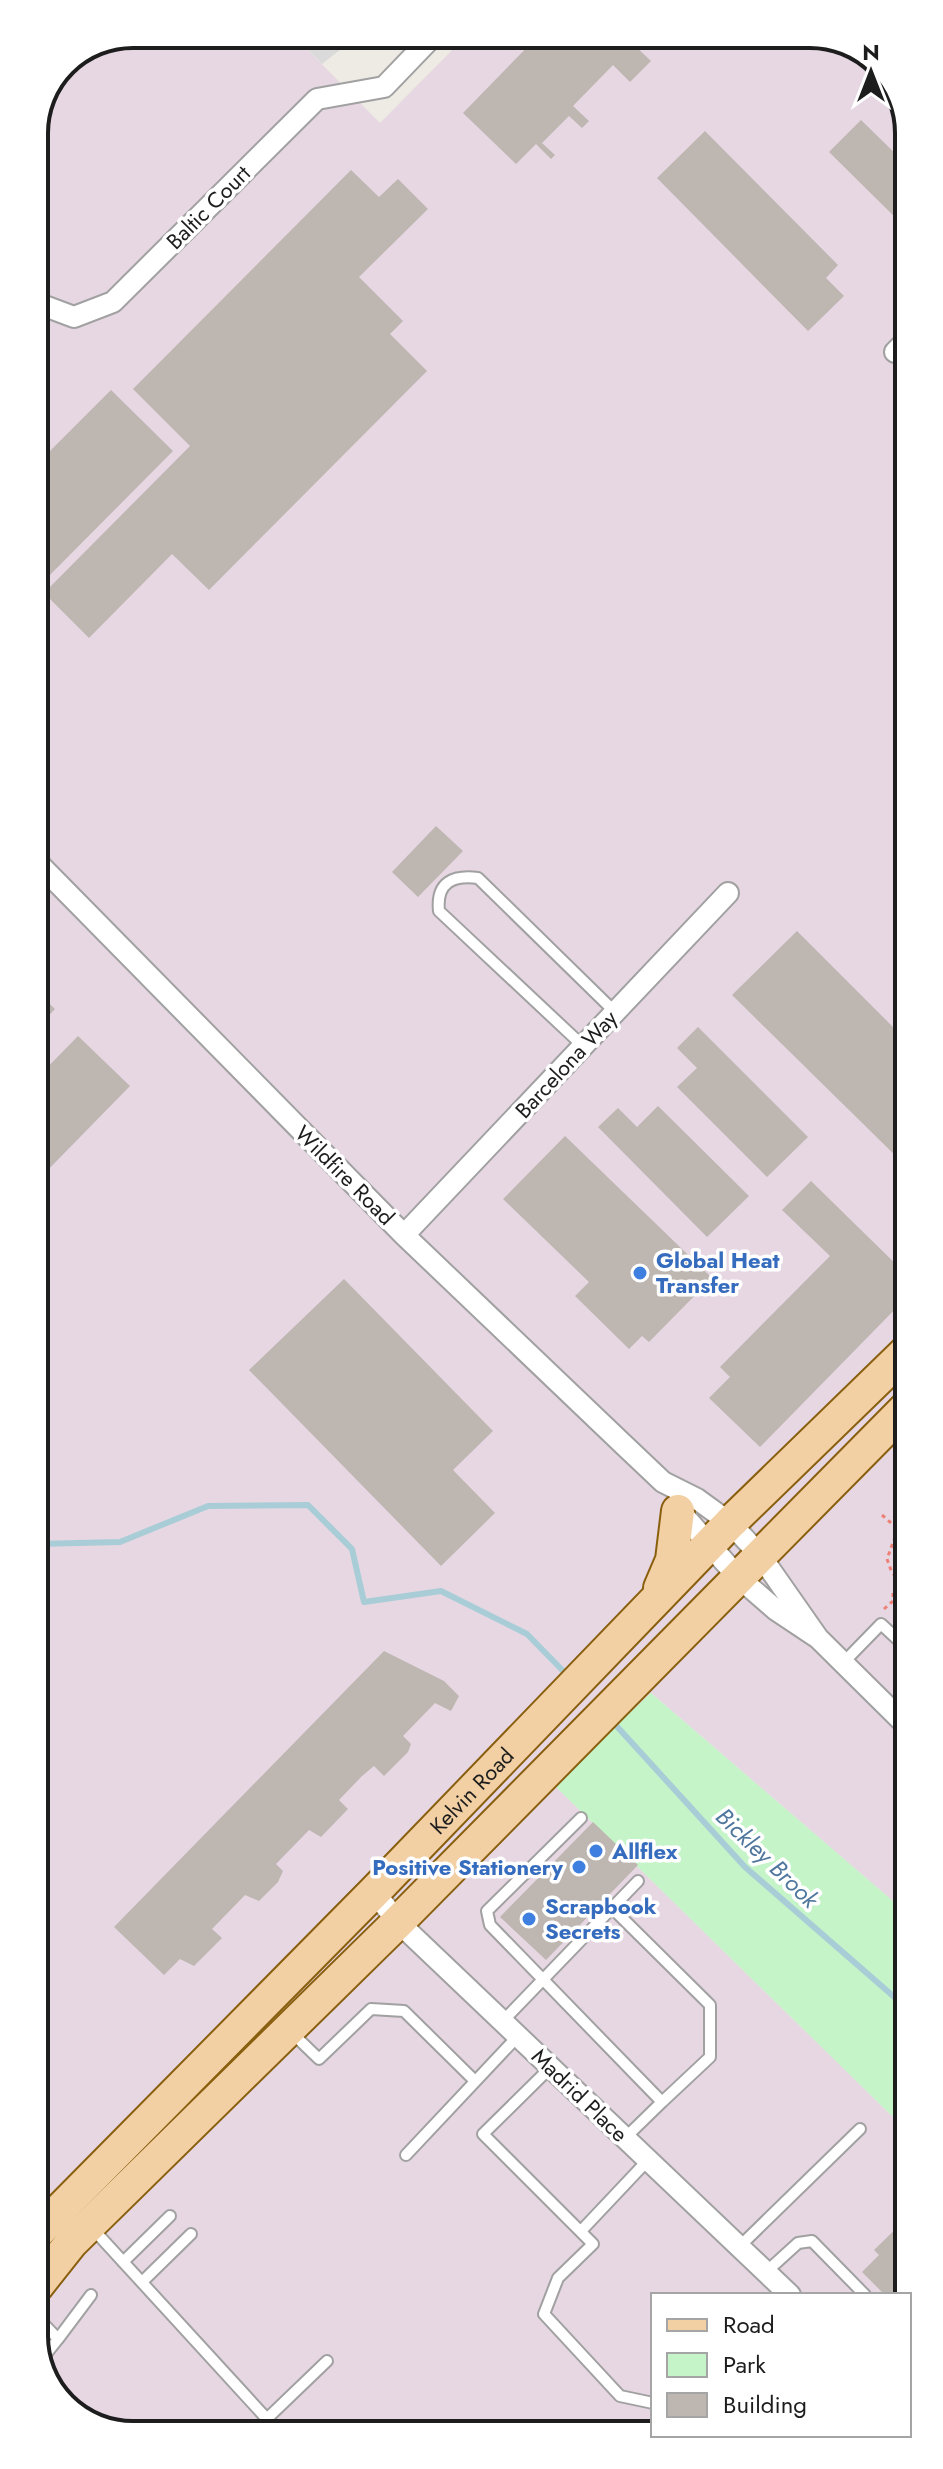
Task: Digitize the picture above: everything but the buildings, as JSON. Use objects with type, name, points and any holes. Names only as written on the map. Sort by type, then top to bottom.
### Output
[{"type":"main road","name":"Kelvin Road","points":[[48,2222],[374,1892],[719,1534],[895,1363]]},
{"type":"main road","name":"Kelvin Road","points":[[48,2272],[71,2243],[398,1922],[895,1419]]},
{"type":"main road","points":[[654,1602],[672,1560],[678,1511]]},
{"type":"main road","points":[[186,2083],[209,2106]]},
{"type":"street","name":"Baltic Court","points":[[48,307],[74,317],[113,302],[317,99],[384,87],[422,48]]},
{"type":"street","name":"Wildfire Road","points":[[48,873],[404,1235],[663,1482],[697,1499],[719,1534],[895,1714]]},
{"type":"street","name":"Barcelona Way","points":[[404,1235],[728,893]]},
{"type":"street","name":"Wildfire Road","points":[[663,1482],[678,1511],[719,1534],[749,1566],[776,1610],[818,1638]]},
{"type":"street","name":"Madrid Place","points":[[374,1892],[398,1922],[788,2293]]},
{"type":"lane","points":[[583,1046],[439,911],[438,897],[445,884],[461,876],[478,878],[615,1012]]},
{"type":"lane","points":[[843,1663],[881,1624],[895,1637]]},
{"type":"lane","points":[[581,1818],[487,1911],[490,1925],[662,2102]]},
{"type":"lane","points":[[503,2021],[638,1881]]},
{"type":"lane","points":[[612,1908],[710,2005],[710,2057],[625,2138]]},
{"type":"lane","points":[[289,2029],[319,2059],[371,2009],[404,2011],[475,2081]]},
{"type":"lane","points":[[406,2155],[518,2036]]},
{"type":"lane","points":[[551,2067],[483,2134],[593,2244],[558,2278],[544,2314],[620,2396],[651,2403]]},
{"type":"lane","points":[[739,2247],[860,2129]]},
{"type":"lane","points":[[581,2231],[648,2160]]},
{"type":"lane","points":[[123,2262],[170,2216]]},
{"type":"lane","points":[[89,2225],[267,2419],[327,2361]]},
{"type":"lane","points":[[142,2282],[191,2234]]},
{"type":"lane","points":[[766,2272],[798,2243],[812,2241],[863,2293]]},
{"type":"lane","points":[[49,2350],[91,2295]]},
{"type":"lane","points":[[48,2329],[58,2339]]},
{"type":"path","points":[[882,1515],[895,1526]]},
{"type":"path","points":[[895,1537],[887,1559],[895,1575]]},
{"type":"path","points":[[881,1624],[882,1610],[893,1601],[895,1590]]},
{"type":"shaded area","points":[[133,48],[306,48],[380,123],[454,48],[816,48],[843,54],[857,62],[874,77],[886,95],[895,133],[895,1903],[651,1693],[553,1784],[895,2117],[895,2293],[651,2293],[651,2421],[127,2421],[90,2410],[69,2392],[57,2374],[48,2336],[48,127],[62,86],[86,62],[100,54]]},
{"type":"shaded area","points":[[306,48],[342,48],[322,64]]},
{"type":"green space","points":[[651,1693],[895,1903],[895,2117],[891,2115],[553,1784]]},
{"type":"waterway","name":"Bickley Brook","points":[[48,1544],[120,1542],[208,1506],[308,1505],[352,1549],[364,1602],[441,1591],[527,1634],[569,1677]]},
{"type":"waterway","name":"Bickley Brook","points":[[612,1721],[745,1867],[895,1998]]},
{"type":"place","name":"Global Heat Transfer","points":[[640,1273]]},
{"type":"place","name":"Allflex","points":[[596,1851]]},
{"type":"place","name":"Positive Stationery","points":[[579,1867]]},
{"type":"place","name":"Scrapbook Secrets","points":[[529,1919]]}]
